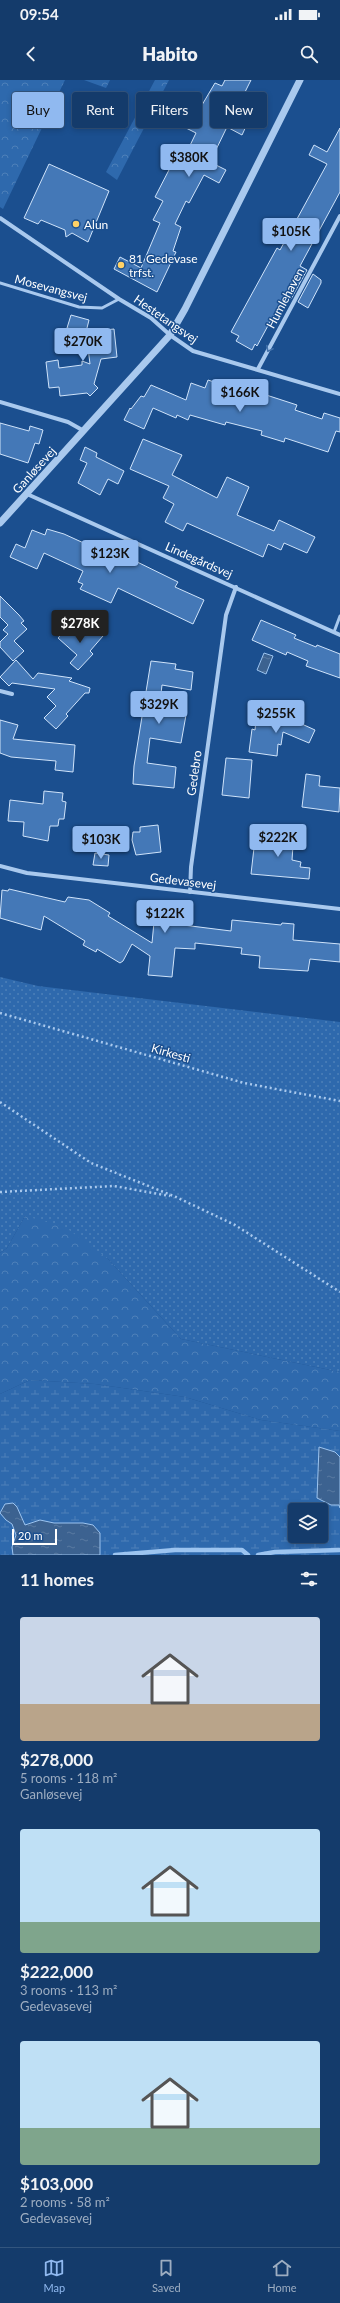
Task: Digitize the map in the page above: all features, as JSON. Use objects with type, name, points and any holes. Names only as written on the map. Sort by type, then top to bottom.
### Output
[{"type":"street","name":"Ganløsevej","points":[[0,523],[170,335],[185,309],[300,80]]},
{"type":"street","name":"Humlehaven","points":[[258,369],[340,216]]},
{"type":"street","name":"Hestetangsvej","points":[[0,218],[119,299],[151,318],[170,335],[192,351],[340,394]]},
{"type":"street","points":[[0,402],[68,422],[84,431]]},
{"type":"street","name":"Lindegårdsvej","points":[[27,494],[340,634]]},
{"type":"street","name":"Gedebro","points":[[190,892],[191,867],[226,615],[236,587]]},
{"type":"street","points":[[0,691],[12,694]]},
{"type":"street","name":"Gedevasevej","points":[[0,866],[27,873],[340,909]]},
{"type":"lane","name":"Mosevangsvej","points":[[0,284],[79,307],[102,308],[119,299]]},
{"type":"lane","points":[[334,632],[340,616]]},
{"type":"path","name":"Kirkesti","points":[[0,1013],[244,1082],[340,1101]]},
{"type":"path","points":[[0,1102],[91,1163],[176,1197],[235,1225],[340,1292]]},
{"type":"path","points":[[0,1192],[114,1186],[176,1197]]},
{"type":"green space","points":[[0,80],[65,80],[59,92],[12,92],[12,128],[42,128],[3,209],[0,207]]},
{"type":"green space","points":[[84,80],[110,80],[106,88]]},
{"type":"green space","points":[[155,80],[169,80],[163,92],[149,92]]},
{"type":"green space","points":[[136,116],[136,128],[144,128],[117,180],[106,172]]},
{"type":"green space","points":[[0,977],[38,986],[340,1022],[340,1372],[181,1339],[108,1259],[25,1216],[7,1248],[0,1253]]},
{"type":"green space","points":[[25,1216],[65,1227],[108,1259],[181,1339],[340,1372],[340,1431],[261,1420],[185,1397],[95,1384],[30,1380],[0,1394],[0,1253],[7,1248]]},
{"type":"green space","points":[[30,1380],[95,1384],[185,1397],[261,1420],[340,1431],[340,1457],[335,1452],[331,1505],[339,1505],[340,1508],[340,1555],[0,1555],[0,1394]]},
{"type":"water","points":[[264,653],[273,656],[266,674],[257,670]]},
{"type":"water","points":[[319,1447],[335,1452],[340,1457],[340,1508],[339,1505],[331,1505],[317,1498]]},
{"type":"water","points":[[13,1503],[17,1507],[25,1525],[40,1520],[54,1523],[83,1523],[93,1525],[100,1533],[100,1555],[13,1555],[12,1547],[16,1535],[12,1524],[0,1513],[5,1504]]},
{"type":"building","points":[[225,80],[251,80],[245,92],[210,92],[210,128],[227,128],[210,162],[226,170],[219,183],[204,175],[189,203],[186,201],[175,224],[181,227],[173,251],[176,252],[157,292],[114,269],[120,257],[141,268],[160,223],[153,220],[163,201],[155,197],[170,168],[165,166],[170,156],[182,162],[196,133],[186,128],[202,128],[202,105],[215,83],[222,86]]},
{"type":"building","points":[[229,128],[245,128],[242,135]]},
{"type":"building","points":[[340,128],[340,192],[300,266],[307,270],[291,299],[284,296],[257,346],[255,344],[252,350],[236,341],[239,336],[231,332],[277,248],[280,250],[327,164],[309,155],[314,145],[327,152]]},
{"type":"building","points":[[49,164],[109,191],[88,242],[72,233],[66,237],[65,230],[41,220],[38,224],[24,218]]},
{"type":"building","points":[[313,274],[321,280],[321,283],[308,308],[298,302]]},
{"type":"building","points":[[71,315],[89,320],[86,332],[67,328]]},
{"type":"building","points":[[114,329],[117,357],[101,359],[94,384],[98,388],[90,396],[87,393],[60,396],[59,387],[49,388],[46,362],[58,360],[59,368],[82,365],[82,361],[90,364],[86,332]]},
{"type":"building","points":[[208,380],[253,395],[254,391],[297,405],[295,410],[322,419],[324,413],[340,418],[340,432],[336,431],[328,452],[285,438],[284,442],[261,435],[262,431],[226,422],[225,425],[190,415],[188,420],[177,415],[176,418],[153,408],[144,429],[124,420],[130,408],[131,409],[141,396],[144,397],[151,385],[186,400],[191,383],[205,388]]},
{"type":"building","points":[[0,423],[29,431],[30,426],[43,430],[39,444],[35,443],[28,463],[0,454]]},
{"type":"building","points":[[143,439],[182,455],[172,475],[217,498],[227,477],[249,487],[237,515],[274,531],[279,520],[315,537],[307,553],[284,543],[281,550],[268,544],[263,557],[187,523],[183,531],[165,522],[174,504],[163,498],[169,486],[130,469]]},
{"type":"building","points":[[85,447],[97,453],[96,457],[124,471],[118,484],[108,479],[100,495],[78,483],[87,463],[80,460]]},
{"type":"building","points":[[47,529],[64,534],[123,561],[125,556],[178,582],[175,587],[204,600],[193,624],[118,588],[111,603],[80,589],[83,584],[78,582],[83,571],[44,553],[37,569],[10,557],[16,544],[25,548],[32,530],[45,535]]},
{"type":"building","points":[[0,596],[24,621],[21,623],[27,629],[14,641],[24,651],[13,661],[0,647],[0,642],[8,634],[3,630],[8,625],[0,617]]},
{"type":"building","points":[[261,620],[296,635],[294,638],[316,647],[317,645],[340,654],[340,678],[306,666],[308,661],[287,652],[286,655],[252,640]]},
{"type":"building","points":[[72,623],[86,636],[92,625],[103,636],[90,651],[93,654],[78,670],[70,663],[77,655],[58,638]]},
{"type":"building","points":[[16,660],[33,679],[38,673],[72,678],[69,681],[90,688],[89,693],[85,693],[66,714],[68,716],[56,729],[44,718],[56,706],[47,697],[55,689],[12,683],[9,686],[0,677]]},
{"type":"building","points":[[151,661],[176,664],[175,669],[193,672],[191,690],[162,685],[159,711],[186,715],[181,743],[150,738],[147,763],[176,767],[174,788],[133,784],[134,766]]},
{"type":"building","points":[[254,715],[293,720],[315,730],[309,743],[283,732],[281,745],[278,744],[277,756],[249,752],[252,729],[255,730],[256,720],[253,718]]},
{"type":"building","points":[[0,720],[18,725],[13,739],[75,745],[73,772],[55,770],[56,761],[11,757],[0,753]]},
{"type":"building","points":[[226,758],[252,760],[249,798],[222,795]]},
{"type":"building","points":[[306,774],[320,776],[319,786],[340,788],[339,812],[302,807]]},
{"type":"building","points":[[44,791],[63,793],[62,801],[66,802],[64,819],[59,819],[58,826],[50,826],[48,841],[23,836],[24,822],[8,821],[10,800],[43,804]]},
{"type":"building","points":[[158,825],[161,852],[136,855],[132,840],[133,832],[140,832],[140,827]]},
{"type":"building","points":[[279,830],[294,831],[292,860],[301,862],[300,867],[310,868],[309,879],[251,874],[255,839],[278,841]]},
{"type":"building","points":[[95,853],[109,855],[108,866],[93,865]]},
{"type":"building","points":[[9,889],[65,902],[68,897],[89,900],[110,913],[108,916],[152,943],[154,922],[160,923],[161,911],[184,913],[183,925],[231,931],[232,920],[281,925],[282,923],[294,924],[293,940],[340,944],[340,962],[310,959],[308,971],[259,968],[260,956],[241,954],[242,948],[195,943],[195,949],[175,948],[172,977],[148,975],[150,956],[132,944],[123,961],[120,963],[97,949],[96,952],[83,945],[85,941],[44,916],[41,930],[0,918],[2,890],[8,891]]},
{"type":"waterway","points":[[115,1555],[175,1550],[242,1550],[248,1555]]},
{"type":"waterway","points":[[258,1555],[275,1552],[340,1550]]},
{"type":"place","name":"Alun","points":[[76,224]]},
{"type":"place","name":"81 Gedevase trfst.","points":[[121,265]]}]
